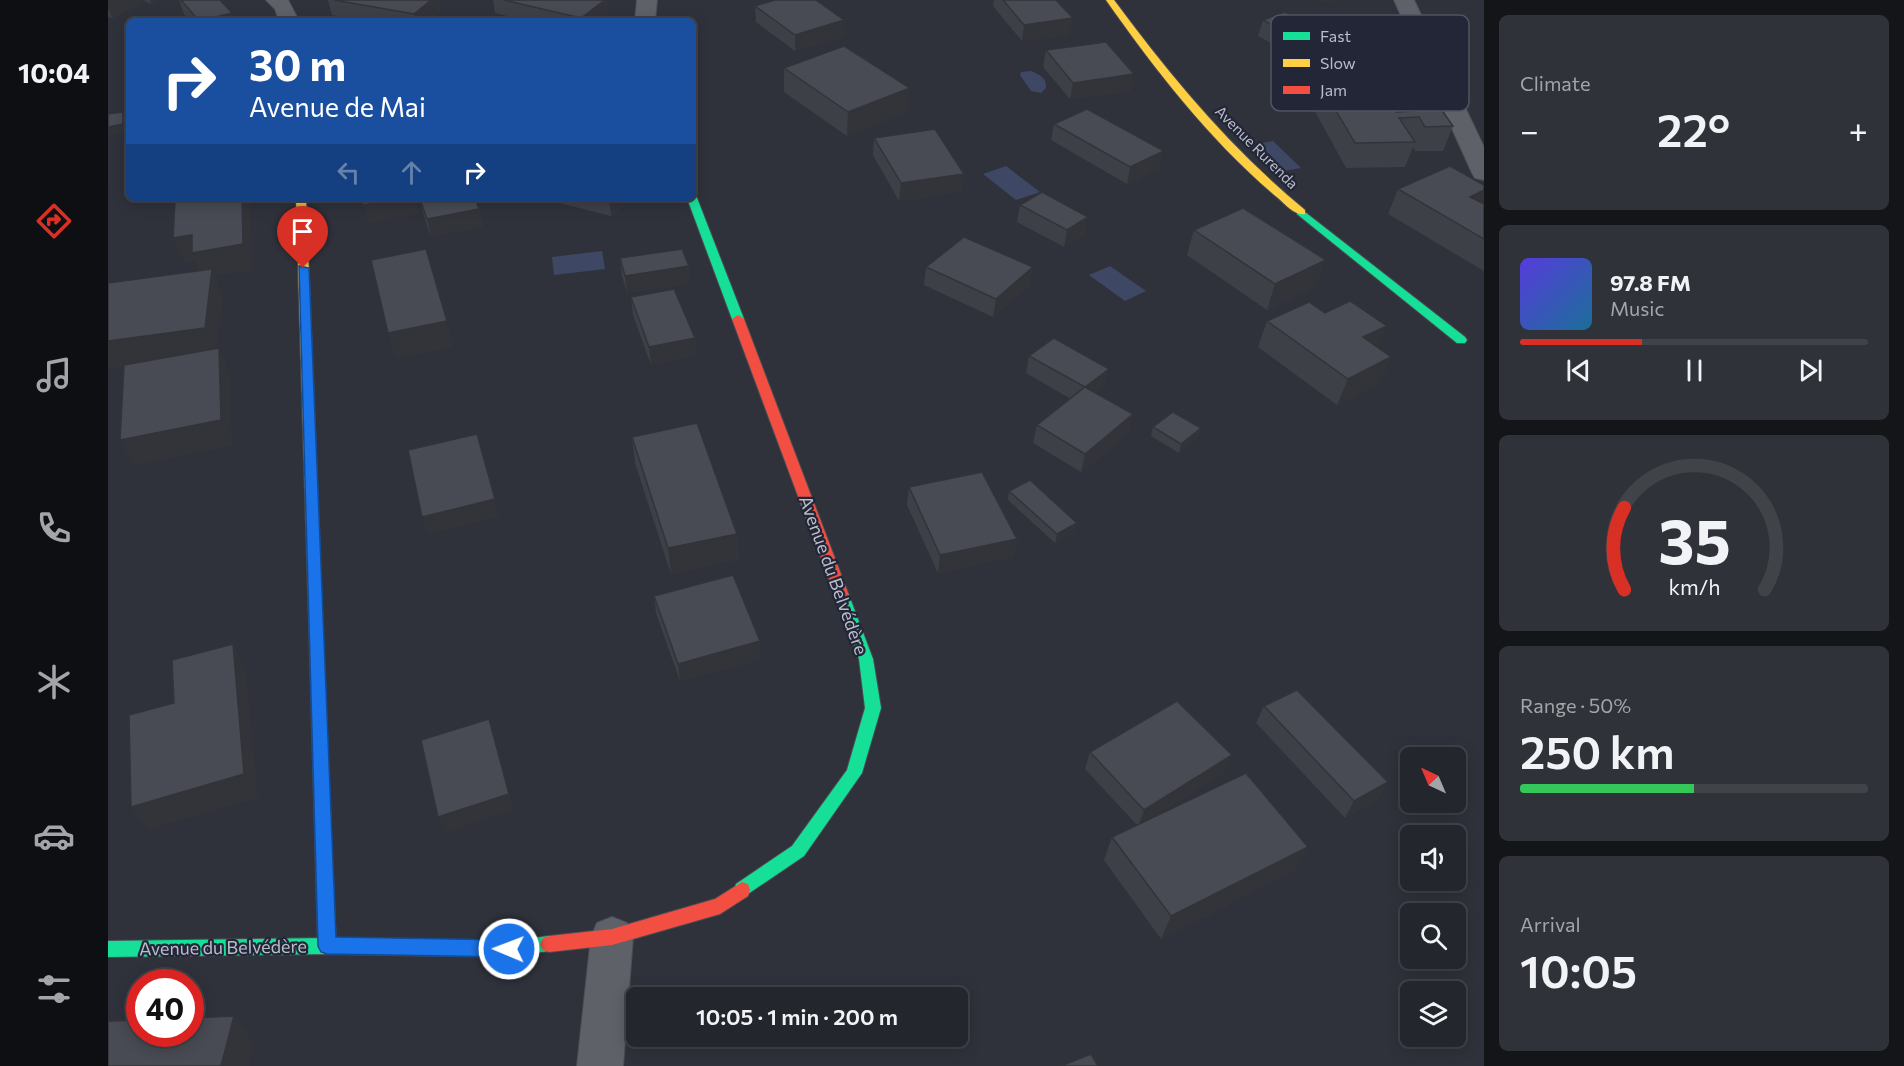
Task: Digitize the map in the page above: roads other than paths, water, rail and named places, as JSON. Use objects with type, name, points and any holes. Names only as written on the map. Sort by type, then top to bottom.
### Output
[{"type":"street","points":[[276,0],[284,7],[288,18]]},
{"type":"street","points":[[645,18],[647,0]]},
{"type":"street","name":"Avenue Rurenda","points":[[1110,0],[1160,70],[1268,186],[1461,340]]},
{"type":"street","points":[[1404,0],[1411,15]]},
{"type":"street","points":[[1455,111],[1484,173]]},
{"type":"street","points":[[301,201],[327,946]]},
{"type":"street","name":"Avenue du Belvédère","points":[[108,949],[327,946],[509,949],[612,937],[720,906],[798,851],[854,773],[873,708],[866,659],[693,201]]},
{"type":"street","points":[[600,1066],[612,937]]},
{"type":"water","points":[[1031,71],[1044,79],[1046,88],[1041,93],[1031,91],[1020,75],[1021,72]]},
{"type":"water","points":[[1273,141],[1301,168],[1277,172],[1249,145]]},
{"type":"water","points":[[1006,166],[1040,192],[1016,200],[983,174]]},
{"type":"water","points":[[602,251],[605,269],[554,275],[552,257]]},
{"type":"water","points":[[1110,266],[1146,291],[1125,301],[1089,275]]}]
